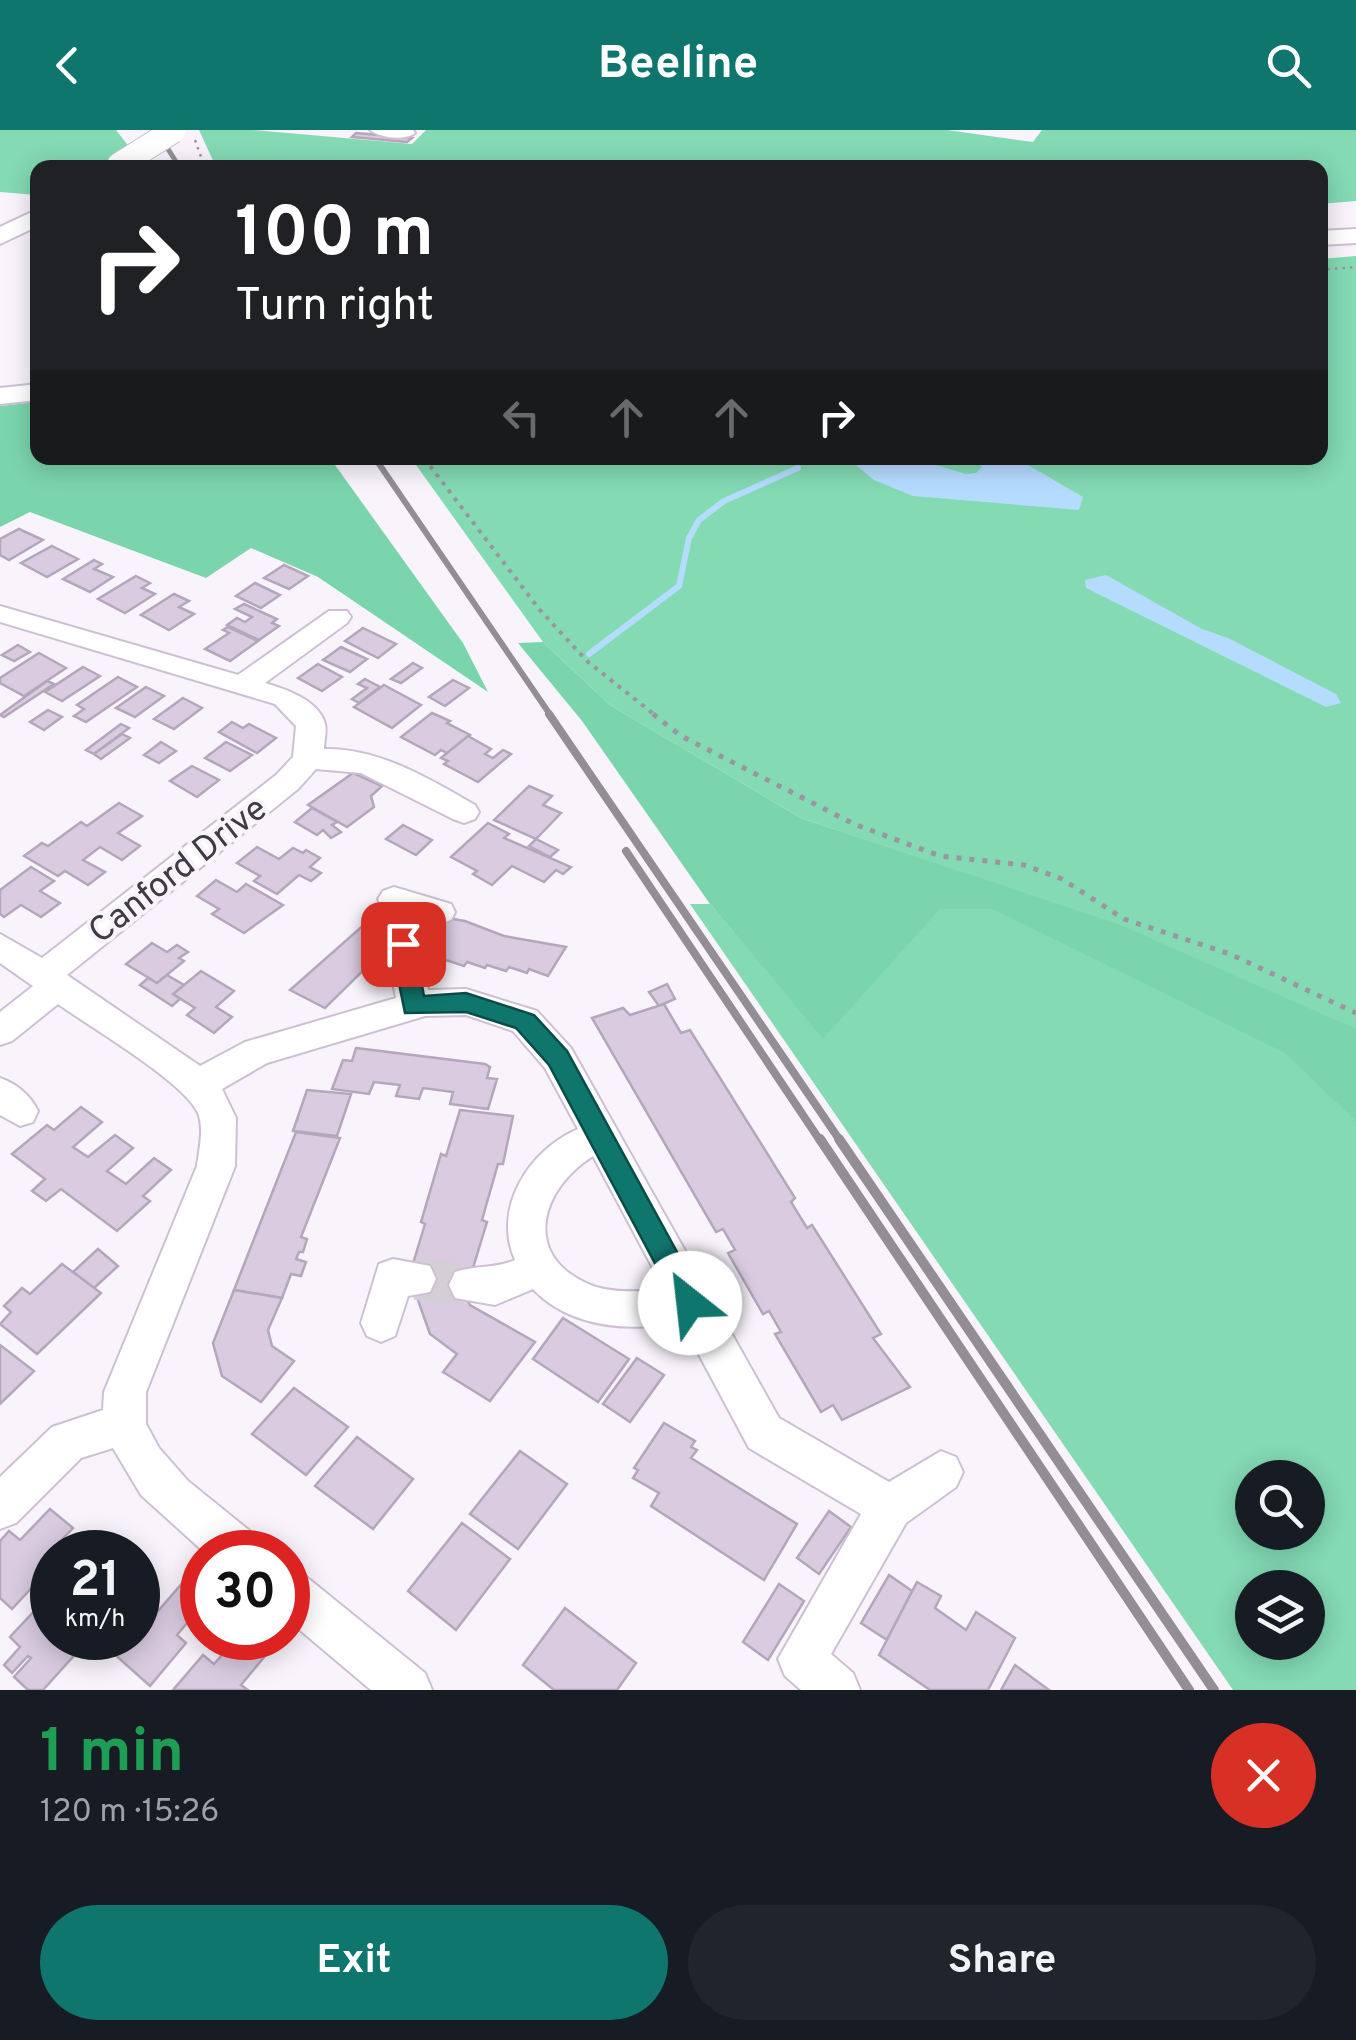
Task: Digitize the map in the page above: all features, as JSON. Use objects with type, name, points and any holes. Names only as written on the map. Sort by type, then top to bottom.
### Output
[{"type":"main road","points":[[127,160],[174,131]]},
{"type":"main road","points":[[0,237],[30,220]]},
{"type":"main road","points":[[1328,224],[1356,222]]},
{"type":"main road","points":[[1328,238],[1356,236]]},
{"type":"main road","points":[[0,379],[30,377]]},
{"type":"main road","points":[[0,396],[30,393]]},
{"type":"street","points":[[380,130],[406,133]]},
{"type":"street","points":[[0,614],[285,698],[311,724],[308,760],[363,762],[441,809]]},
{"type":"street","points":[[243,685],[320,624]]},
{"type":"street","name":"Canford Drive","points":[[0,1031],[50,981],[288,782],[308,760]]},
{"type":"street","points":[[414,1006],[394,899],[439,912]]},
{"type":"street","points":[[0,946],[199,1086],[215,1102],[220,1127],[216,1166],[124,1392],[125,1422],[142,1459],[168,1490],[214,1530]]},
{"type":"street","points":[[199,1086],[225,1067],[257,1052],[414,1006],[466,1002],[540,1016],[558,1058],[764,1433],[879,1523]]},
{"type":"street","points":[[600,1136],[566,1150],[548,1166],[532,1192],[527,1228],[531,1254],[555,1286],[592,1303],[650,1310],[690,1303]]},
{"type":"street","points":[[469,1284],[495,1288],[541,1266]]},
{"type":"street","points":[[381,1322],[393,1277],[416,1279]]},
{"type":"street","points":[[0,1507],[67,1442],[125,1422]]},
{"type":"street","points":[[819,1674],[879,1523],[941,1472]]},
{"type":"street","points":[[310,1610],[408,1690]]},
{"type":"path","points":[[187,130],[203,160]]},
{"type":"path","points":[[1328,269],[1356,266]]},
{"type":"path","points":[[429,465],[539,609],[587,662],[681,736],[854,824],[940,856],[1024,866],[1062,878],[1124,919],[1230,954],[1356,1013]]},
{"type":"green space","points":[[0,130],[116,130],[130,148],[111,160],[30,160],[30,194],[0,192]]},
{"type":"green space","points":[[199,130],[253,130],[412,144],[426,130],[947,130],[1033,142],[1042,130],[1356,130],[1356,201],[1328,203],[1328,160],[213,160]]},
{"type":"green space","points":[[1356,256],[1356,1690],[1233,1690],[690,904],[710,904],[823,1038],[970,875],[801,818],[610,705],[543,642],[416,465],[1328,465],[1328,258]]},
{"type":"green space","points":[[30,403],[30,465],[335,465],[463,643],[488,692],[318,577],[251,548],[206,578],[30,512],[0,527],[0,406]]},
{"type":"green space","points":[[543,642],[610,705],[801,818],[1118,924],[1356,1029],[1356,1121],[1285,1053],[993,909],[940,909],[823,1039],[710,904],[582,721],[518,643]]},
{"type":"water","points":[[856,465],[936,465],[966,474],[976,473],[980,465],[1028,465],[1083,497],[1079,510],[913,496],[874,480]]},
{"type":"water","points":[[1106,575],[1202,629],[1228,638],[1336,694],[1341,703],[1326,707],[1086,588],[1085,580]]},
{"type":"building","points":[[356,133],[412,138],[407,142],[352,137]]},
{"type":"building","points":[[19,529],[43,540],[9,560],[0,555],[0,539]]},
{"type":"building","points":[[52,546],[78,559],[47,577],[21,563]]},
{"type":"building","points":[[94,560],[102,564],[94,569],[113,577],[90,592],[63,579]]},
{"type":"building","points":[[284,565],[308,576],[289,589],[264,578]]},
{"type":"building","points":[[136,576],[150,583],[142,588],[155,594],[125,613],[98,599]]},
{"type":"building","points":[[255,583],[280,595],[261,608],[236,596]]},
{"type":"building","points":[[174,594],[189,601],[179,607],[194,614],[169,630],[141,615]]},
{"type":"building","points":[[244,604],[277,619],[272,623],[279,626],[259,640],[227,625],[237,618],[245,622],[252,617],[235,609]]},
{"type":"building","points":[[228,627],[258,641],[230,661],[205,649],[229,633],[223,630]]},
{"type":"building","points":[[363,628],[396,644],[378,658],[345,641]]},
{"type":"building","points":[[18,645],[30,652],[14,661],[2,655]]},
{"type":"building","points":[[341,647],[367,659],[350,672],[323,660]]},
{"type":"building","points":[[39,653],[66,668],[24,696],[0,683],[0,678]]},
{"type":"building","points":[[413,663],[422,668],[401,683],[391,679]]},
{"type":"building","points":[[318,664],[342,677],[322,691],[298,678]]},
{"type":"building","points":[[83,667],[100,676],[62,701],[45,692]]},
{"type":"building","points":[[118,677],[137,687],[86,722],[74,716],[84,709],[77,705]]},
{"type":"building","points":[[365,679],[380,687],[359,703],[352,699],[367,688],[358,684]]},
{"type":"building","points":[[453,680],[469,688],[445,706],[429,697]]},
{"type":"building","points":[[47,681],[54,684],[4,717],[0,715]]},
{"type":"building","points":[[384,685],[421,705],[392,728],[354,707]]},
{"type":"building","points":[[146,687],[164,696],[135,717],[116,708]]},
{"type":"building","points":[[183,698],[202,708],[174,729],[154,719]]},
{"type":"building","points":[[48,710],[62,717],[44,730],[30,722]]},
{"type":"building","points":[[432,713],[470,735],[447,753],[441,750],[435,755],[401,737]]},
{"type":"building","points":[[232,722],[243,728],[249,724],[276,738],[257,753],[219,732]]},
{"type":"building","points":[[121,724],[129,728],[94,754],[86,750]]},
{"type":"building","points":[[122,734],[130,738],[101,759],[94,754]]},
{"type":"building","points":[[468,736],[491,749],[485,754],[493,758],[503,750],[511,754],[478,782],[444,764],[448,761],[441,758]]},
{"type":"building","points":[[161,742],[176,751],[159,763],[144,755]]},
{"type":"building","points":[[226,742],[252,755],[230,771],[205,758]]},
{"type":"building","points":[[192,766],[219,780],[197,797],[170,781]]},
{"type":"building","points":[[353,773],[382,786],[371,796],[374,807],[347,827],[308,805]]},
{"type":"building","points":[[529,786],[552,796],[543,805],[561,813],[536,839],[494,820]]},
{"type":"building","points":[[119,803],[142,816],[118,833],[140,846],[122,860],[100,847],[83,860],[105,872],[88,885],[65,871],[58,876],[24,856],[42,843],[48,846],[81,822],[87,826]]},
{"type":"building","points":[[312,808],[337,822],[332,825],[341,832],[331,838],[323,830],[317,835],[295,822]]},
{"type":"building","points":[[488,823],[509,834],[504,838],[571,867],[563,874],[556,870],[544,882],[512,866],[492,885],[473,874],[477,871],[451,857]]},
{"type":"building","points":[[403,825],[432,840],[416,855],[386,839]]},
{"type":"building","points":[[536,839],[558,850],[550,857],[529,846]]},
{"type":"building","points":[[257,847],[279,859],[293,848],[303,853],[306,850],[320,858],[310,867],[321,873],[311,881],[299,875],[277,894],[254,881],[260,876],[237,863]]},
{"type":"building","points":[[31,867],[54,881],[40,891],[60,903],[41,917],[21,905],[4,917],[0,914],[0,890]]},
{"type":"building","points":[[216,880],[237,892],[246,884],[283,905],[244,933],[212,914],[219,909],[197,896]]},
{"type":"building","points":[[398,910],[465,921],[504,936],[566,947],[548,976],[529,969],[527,973],[509,967],[506,971],[467,962],[464,966],[446,960],[444,963],[417,954],[421,950],[399,942],[388,946],[325,1008],[290,990],[367,922]]},
{"type":"building","points":[[152,943],[167,952],[177,945],[188,952],[179,958],[184,961],[157,983],[126,964]]},
{"type":"building","points":[[201,971],[234,991],[216,1007],[232,1017],[214,1033],[187,1015],[195,1008],[173,994]]},
{"type":"building","points":[[167,975],[184,985],[173,994],[180,999],[172,1006],[140,985],[148,978],[157,983]]},
{"type":"building","points":[[667,984],[675,999],[659,1006],[649,992]]},
{"type":"building","points":[[664,1004],[681,1033],[690,1030],[795,1198],[791,1202],[807,1228],[812,1225],[881,1334],[873,1338],[910,1387],[842,1420],[833,1405],[821,1412],[775,1334],[781,1332],[769,1311],[763,1314],[728,1253],[735,1250],[723,1229],[716,1232],[592,1018],[623,1008],[630,1015]]},
{"type":"building","points":[[356,1048],[485,1064],[490,1067],[487,1078],[497,1079],[488,1109],[450,1104],[453,1092],[423,1088],[419,1099],[396,1096],[400,1085],[374,1082],[369,1094],[332,1089],[343,1060],[352,1061]]},
{"type":"building","points":[[307,1090],[351,1094],[337,1136],[293,1131]]},
{"type":"building","points":[[81,1107],[102,1122],[73,1147],[88,1157],[115,1135],[133,1148],[107,1171],[126,1184],[154,1158],[171,1170],[143,1196],[150,1201],[117,1231],[61,1189],[46,1201],[32,1191],[45,1179],[12,1154],[47,1125],[54,1130]]},
{"type":"building","points":[[460,1110],[513,1116],[465,1294],[470,1305],[535,1342],[490,1401],[443,1372],[457,1354],[430,1334],[414,1289],[412,1267],[425,1224],[421,1222],[441,1154],[446,1156]]},
{"type":"building","points":[[296,1132],[340,1138],[301,1237],[307,1239],[296,1259],[306,1262],[301,1276],[291,1274],[282,1298],[234,1290]]},
{"type":"building","points":[[98,1249],[118,1266],[94,1288],[73,1272]]},
{"type":"building","points":[[62,1264],[101,1293],[37,1354],[0,1324],[11,1312],[4,1306],[22,1288],[30,1294]]},
{"type":"building","points":[[234,1290],[282,1298],[268,1330],[272,1346],[294,1361],[261,1402],[222,1376],[213,1343]]},
{"type":"building","points":[[563,1318],[629,1359],[598,1402],[533,1359]]},
{"type":"building","points":[[0,1345],[34,1371],[0,1404]]},
{"type":"building","points":[[637,1358],[664,1375],[630,1422],[603,1404]]},
{"type":"building","points":[[294,1388],[348,1427],[306,1475],[252,1434]]},
{"type":"building","points":[[664,1423],[695,1441],[691,1447],[697,1450],[691,1458],[797,1524],[764,1580],[651,1506],[659,1493],[633,1478],[638,1470],[634,1468]]},
{"type":"building","points":[[357,1437],[413,1479],[373,1529],[315,1486]]},
{"type":"building","points":[[520,1451],[567,1484],[518,1549],[470,1514]]},
{"type":"building","points":[[50,1509],[73,1528],[30,1530],[30,1590],[12,1609],[0,1598],[0,1541],[9,1531],[20,1540]]},
{"type":"building","points":[[829,1511],[851,1527],[819,1574],[797,1558]]},
{"type":"building","points":[[462,1523],[510,1559],[456,1630],[408,1591]]},
{"type":"building","points":[[889,1575],[912,1591],[887,1640],[861,1623]]},
{"type":"building","points":[[917,1582],[941,1596],[935,1608],[966,1630],[976,1612],[1015,1638],[988,1690],[930,1690],[879,1655]]},
{"type":"building","points":[[779,1584],[804,1601],[768,1660],[743,1642]]},
{"type":"building","points":[[180,1586],[180,1650],[150,1686],[121,1660],[160,1660],[160,1609]]},
{"type":"building","points":[[565,1608],[636,1663],[617,1690],[554,1690],[523,1665]]},
{"type":"building","points":[[30,1616],[30,1657],[12,1673],[4,1665],[20,1647],[10,1637]]},
{"type":"building","points":[[30,1659],[70,1660],[43,1690],[28,1690],[14,1677]]},
{"type":"building","points":[[199,1660],[214,1664],[218,1660],[262,1660],[241,1685],[248,1690],[173,1690]]},
{"type":"building","points":[[1015,1665],[1049,1690],[1001,1690]]},
{"type":"waterway","points":[[589,654],[679,586],[689,538],[699,520],[724,501],[798,468]]},
{"type":"tunnel","points":[[416,1279],[469,1285]]},
{"type":"railway","points":[[156,130],[175,160]]},
{"type":"railway","points":[[380,465],[551,716]]},
{"type":"railway","points":[[549,714],[841,1142]]},
{"type":"railway","points":[[626,851],[821,1142]]},
{"type":"railway","points":[[820,1139],[1189,1690]]},
{"type":"railway","points":[[839,1139],[1214,1690]]},
{"type":"route","points":[[403,944],[414,1006],[466,1002],[525,1021],[558,1058],[690,1303]]}]
